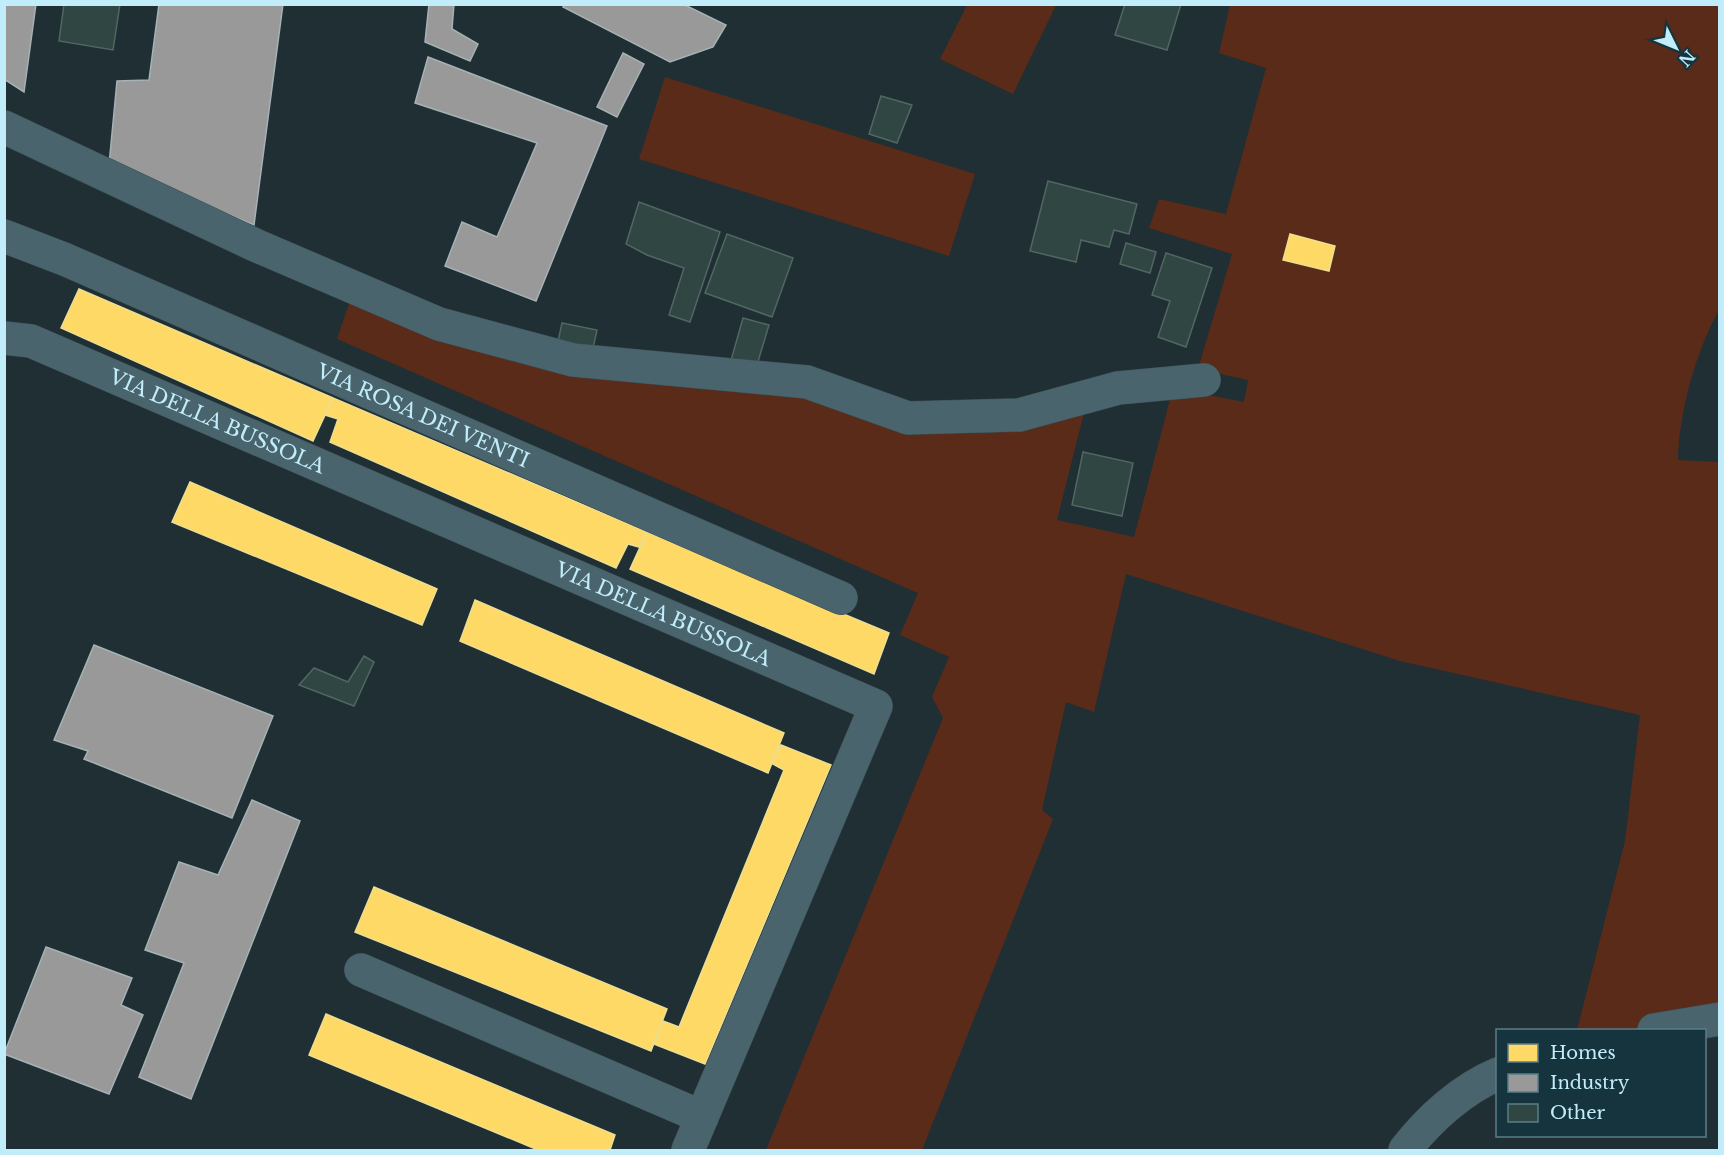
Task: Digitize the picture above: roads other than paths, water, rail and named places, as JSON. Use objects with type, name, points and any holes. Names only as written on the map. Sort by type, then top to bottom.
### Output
[{"type":"street","points":[[4,127],[255,245],[439,324],[573,360],[807,382],[909,418],[1019,415],[1118,388],[1204,380]]},
{"type":"street","name":"VIA ROSA DEI VENTI","points":[[4,236],[75,264],[841,598]]},
{"type":"street","name":"VIA DELLA BUSSOLA","points":[[4,338],[31,341],[876,706],[688,1150]]},
{"type":"street","points":[[361,970],[702,1117]]},
{"type":"street","points":[[1660,1029],[1719,1019]]},
{"type":"street","points":[[1406,1150],[1420,1131],[1475,1083],[1496,1074]]}]
